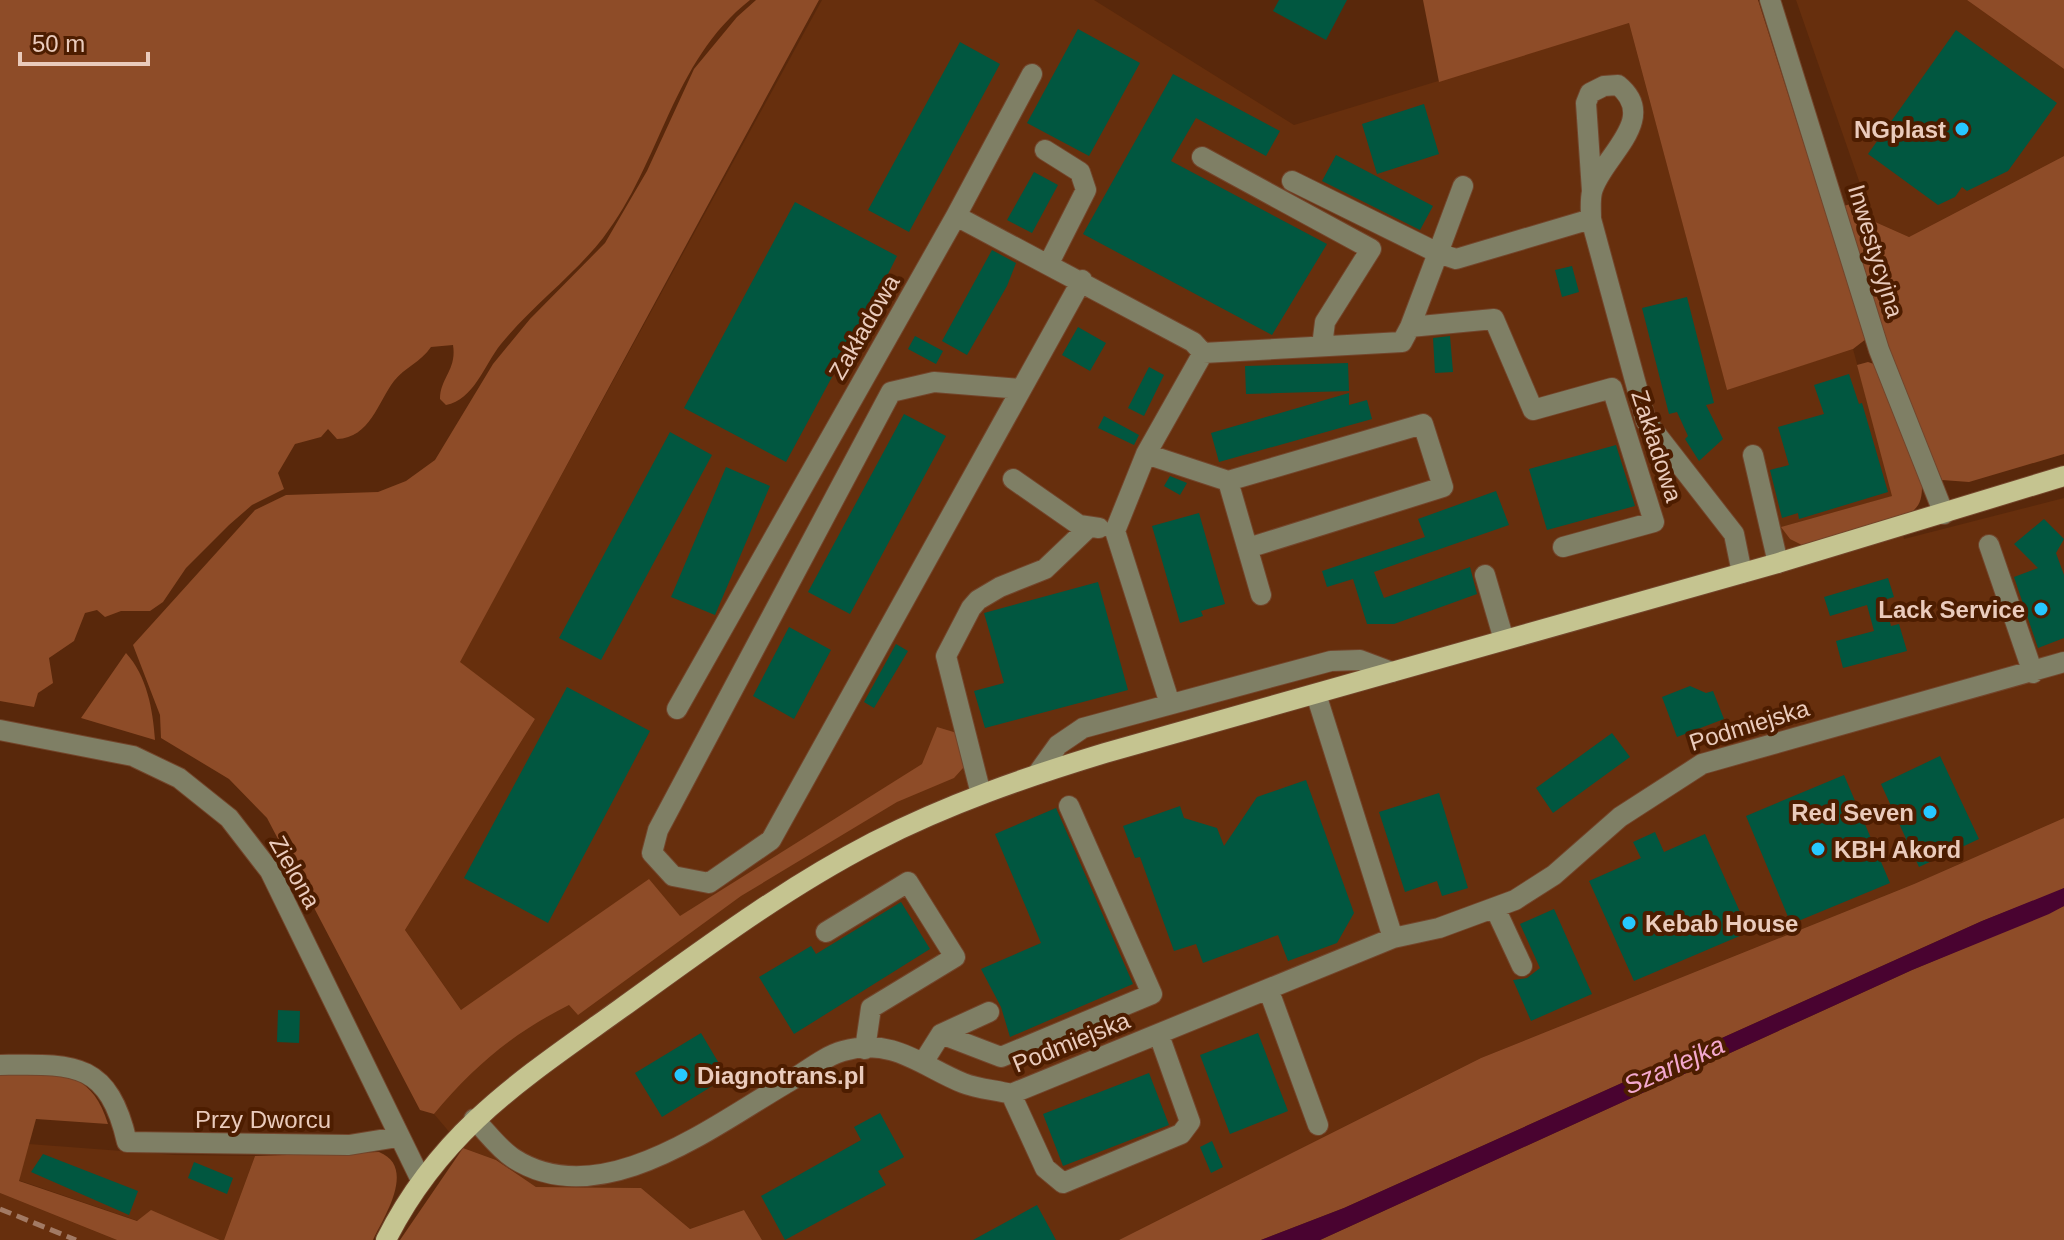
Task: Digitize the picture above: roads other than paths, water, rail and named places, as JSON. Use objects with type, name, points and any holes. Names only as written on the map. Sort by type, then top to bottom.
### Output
[{"type":"main road","points":[[386,1240],[421,1180],[445,1148],[506,1092],[749,917],[872,843],[981,794],[1038,773],[1778,563],[2064,476]]},
{"type":"street","name":"Inwestycyjna","points":[[1770,0],[1879,350],[1944,514]]},
{"type":"street","name":"Zakładowa","points":[[677,709],[956,216],[1032,74]]},
{"type":"street","points":[[1592,191],[1632,125],[1633,108],[1627,93],[1618,85],[1604,86],[1590,93],[1586,103],[1591,219],[1646,421],[1734,534],[1742,573]]},
{"type":"street","points":[[1045,150],[1080,172],[1086,190],[1049,263]]},
{"type":"street","points":[[1202,157],[1371,249],[1325,322],[1322,346]]},
{"type":"street","points":[[1292,181],[1456,259],[1591,219]]},
{"type":"street","points":[[1410,327],[1463,186]]},
{"type":"street","points":[[956,216],[1082,280],[1193,342],[1203,353],[1146,454],[1115,531],[1170,704]]},
{"type":"street","points":[[1021,389],[934,382],[891,392],[658,830],[652,853],[673,876],[709,883],[771,840],[1082,280]]},
{"type":"street","name":"Zakładowa","points":[[1203,353],[1402,342],[1410,327],[1494,319],[1533,410],[1612,388],[1654,522],[1563,547]]},
{"type":"street","points":[[1146,454],[1228,481],[1423,424],[1443,487],[1248,548]]},
{"type":"street","points":[[1753,455],[1778,563]]},
{"type":"street","points":[[1013,479],[1079,525],[1115,531]]},
{"type":"street","points":[[1228,481],[1261,595]]},
{"type":"street","points":[[981,794],[946,656],[978,600],[1000,587],[1045,569],[1089,527]]},
{"type":"street","points":[[1989,545],[2033,673]]},
{"type":"street","points":[[1485,575],[1504,640]]},
{"type":"street","points":[[1038,773],[1058,745],[1083,728],[1331,661],[1360,660],[1392,672]]},
{"type":"street","name":"Podmiejska","points":[[474,1119],[512,1157],[560,1177],[615,1174],[690,1138],[842,1051],[889,1048],[924,1061],[964,1083],[1011,1094],[1393,938],[1439,928],[1515,900],[1554,875],[1620,817],[1702,764],[2064,662]]},
{"type":"street","points":[[1316,694],[1393,938]]},
{"type":"street","name":"Zielona","points":[[0,730],[133,756],[179,778],[229,818],[270,871],[421,1180]]},
{"type":"street","points":[[941,1034],[1001,1057],[1152,994],[1069,806]]},
{"type":"street","points":[[826,932],[908,882],[955,957],[871,1008],[865,1049]]},
{"type":"street","points":[[1495,908],[1522,966]]},
{"type":"street","points":[[1269,991],[1318,1125]]},
{"type":"street","points":[[924,1061],[941,1034],[989,1012]]},
{"type":"street","points":[[1011,1094],[1045,1168],[1063,1183],[1181,1134],[1190,1122],[1159,1035]]},
{"type":"street","name":"Przy Dworcu","points":[[0,1065],[81,1068],[108,1091],[122,1119],[127,1142],[349,1145],[398,1137]]},
{"type":"water","name":"Szarlejka","points":[[2064,888],[2064,906],[2049,914],[1912,970],[1320,1240],[1261,1240],[1344,1208],[1982,921]]},
{"type":"railway","points":[[0,1209],[76,1240]]},
{"type":"place","name":"NGplast","points":[[1962,129]]},
{"type":"place","name":"Lack Service","points":[[2041,609]]},
{"type":"place","name":"Red Seven","points":[[1930,812]]},
{"type":"place","name":"KBH Akord","points":[[1818,849]]},
{"type":"place","name":"Kebab House","points":[[1629,923]]},
{"type":"place","name":"Diagnotrans.pl","points":[[681,1075]]}]
